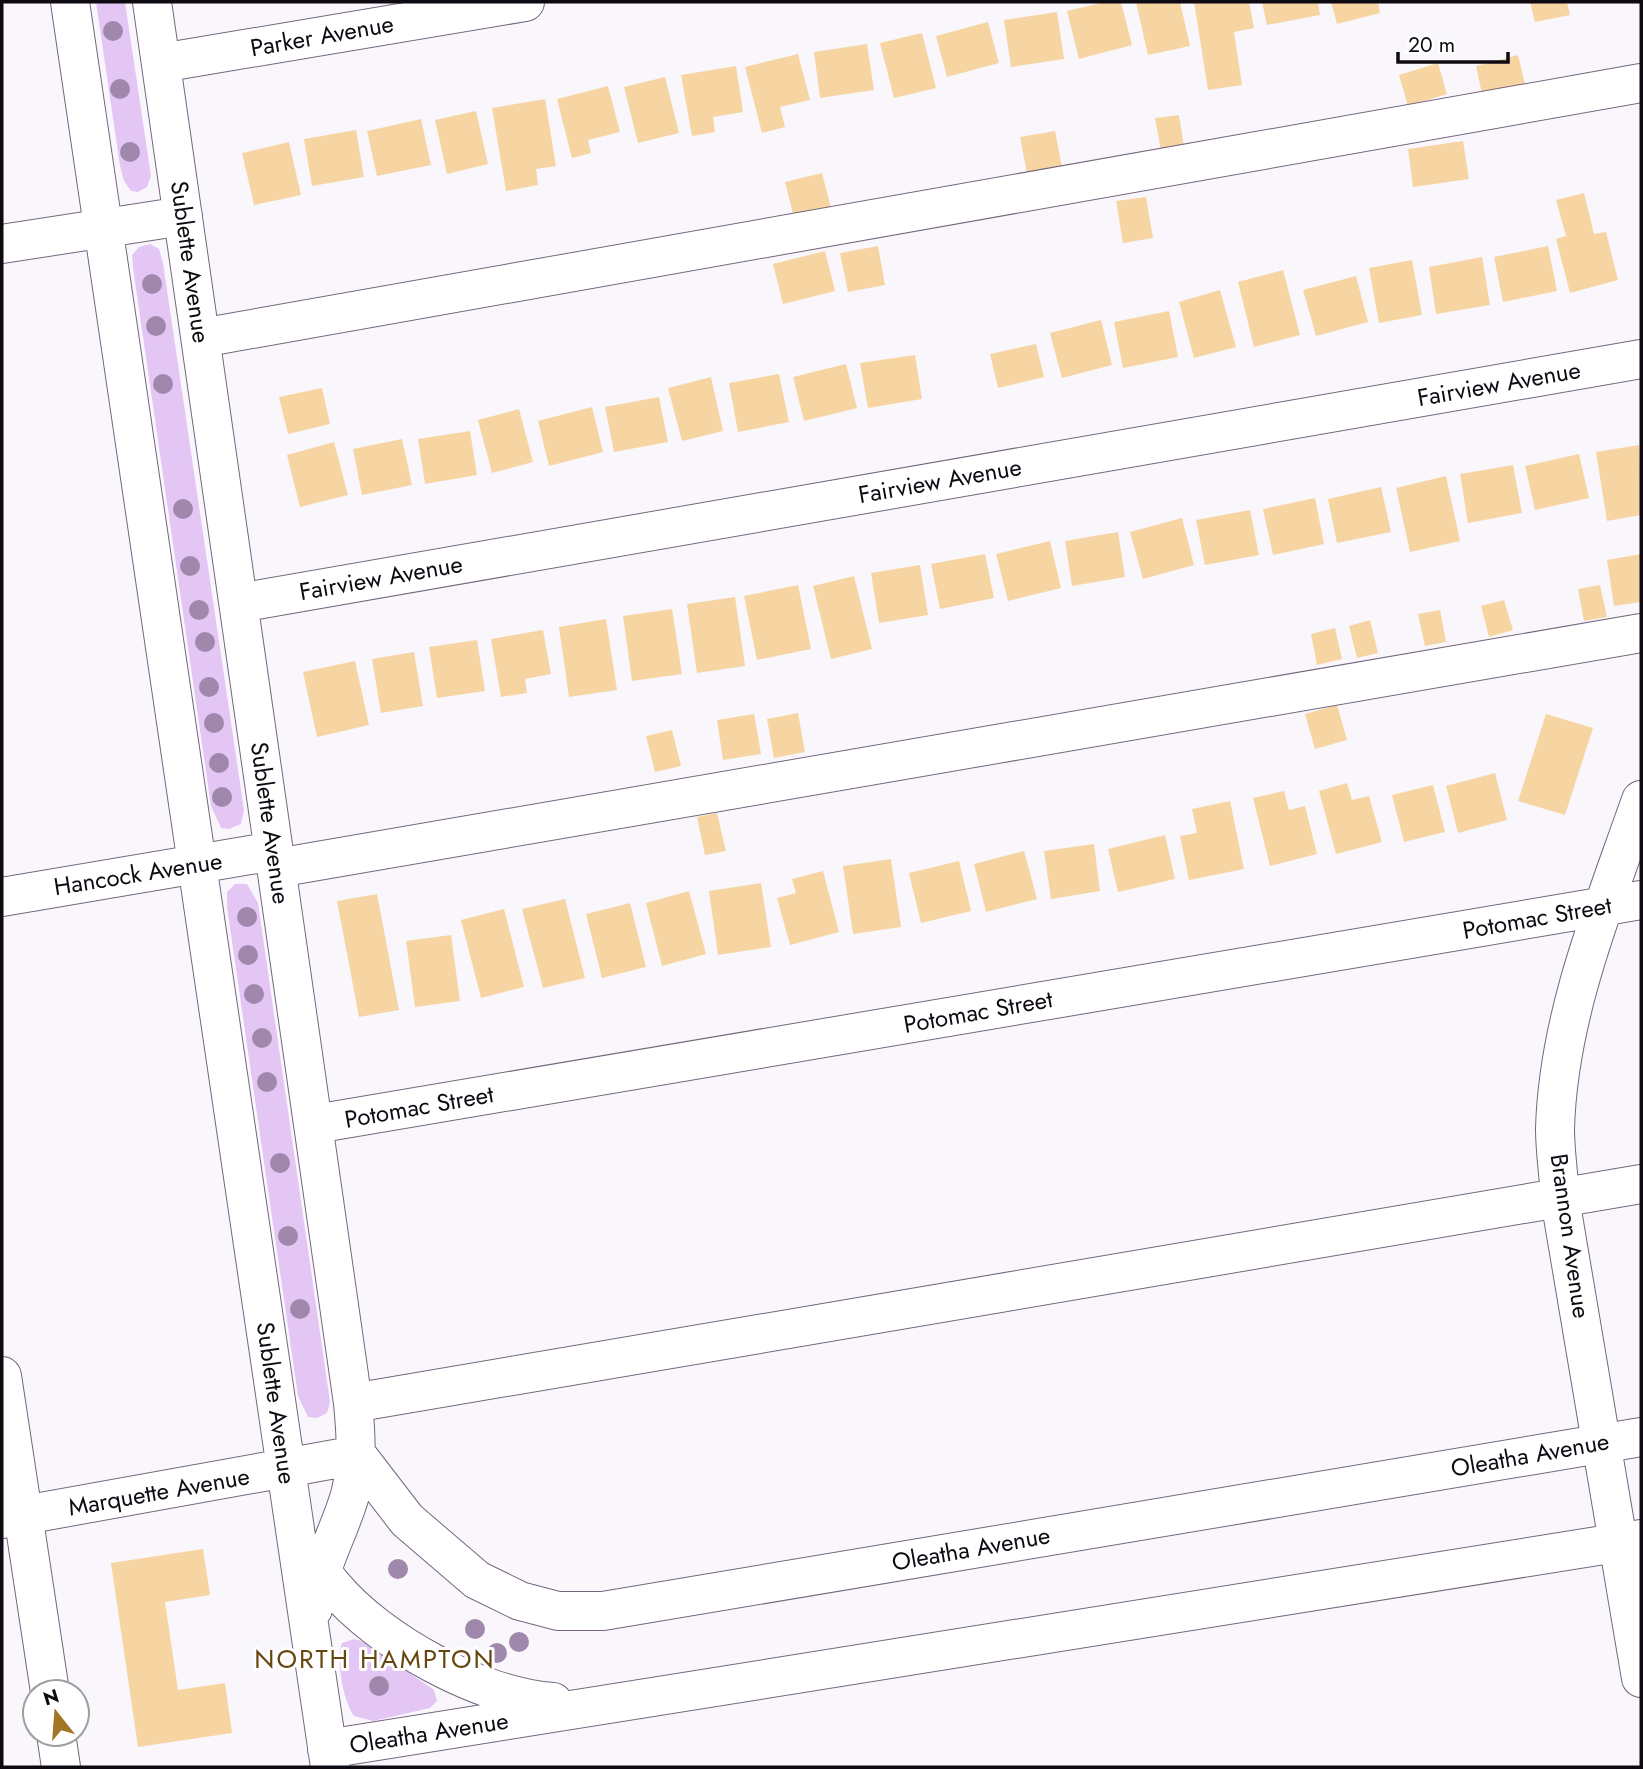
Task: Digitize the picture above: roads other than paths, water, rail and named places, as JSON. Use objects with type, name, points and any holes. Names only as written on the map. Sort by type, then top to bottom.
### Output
[{"type":"street","name":"Sublette Avenue","points":[[70,2],[328,1758]]},
{"type":"street","name":"Sublette Avenue","points":[[152,2],[354,1403],[357,1455],[350,1494],[314,1598],[311,1640]]},
{"type":"street","name":"Parker Avenue","points":[[161,63],[525,2]]},
{"type":"street","points":[[201,338],[1641,83]]},
{"type":"street","points":[[2,244],[183,215]]},
{"type":"street","name":"Fairview Avenue","points":[[239,603],[1641,359]]},
{"type":"street","name":"Hancock Avenue","points":[[2,897],[197,864],[275,859],[1641,633]]},
{"type":"street","name":"Brannon Avenue","points":[[1641,800],[1603,907],[1570,1018],[1559,1084],[1555,1131],[1560,1199],[1602,1443],[1630,1541],[1641,1678]]},
{"type":"street","name":"Potomac Street","points":[[315,1124],[1641,901]]},
{"type":"street","points":[[354,1403],[1641,1184]]},
{"type":"street","points":[[2,1376],[12,1518],[47,1678]]},
{"type":"street","name":"Oleatha Avenue","points":[[357,1455],[407,1520],[478,1580],[520,1601],[569,1611],[603,1611],[1641,1437]]},
{"type":"street","name":"Marquette Avenue","points":[[12,1518],[357,1455]]},
{"type":"street","name":"Oleatha Avenue","points":[[292,1514],[332,1585],[359,1612],[398,1642],[503,1694],[529,1699],[613,1703]]},
{"type":"street","name":"Oleatha Avenue","points":[[328,1758],[613,1703],[1630,1541]]},
{"type":"street","points":[[58,1748],[61,1767]]},
{"type":"district","name":"NORTH HAMPTON","points":[[375,1659]]}]
